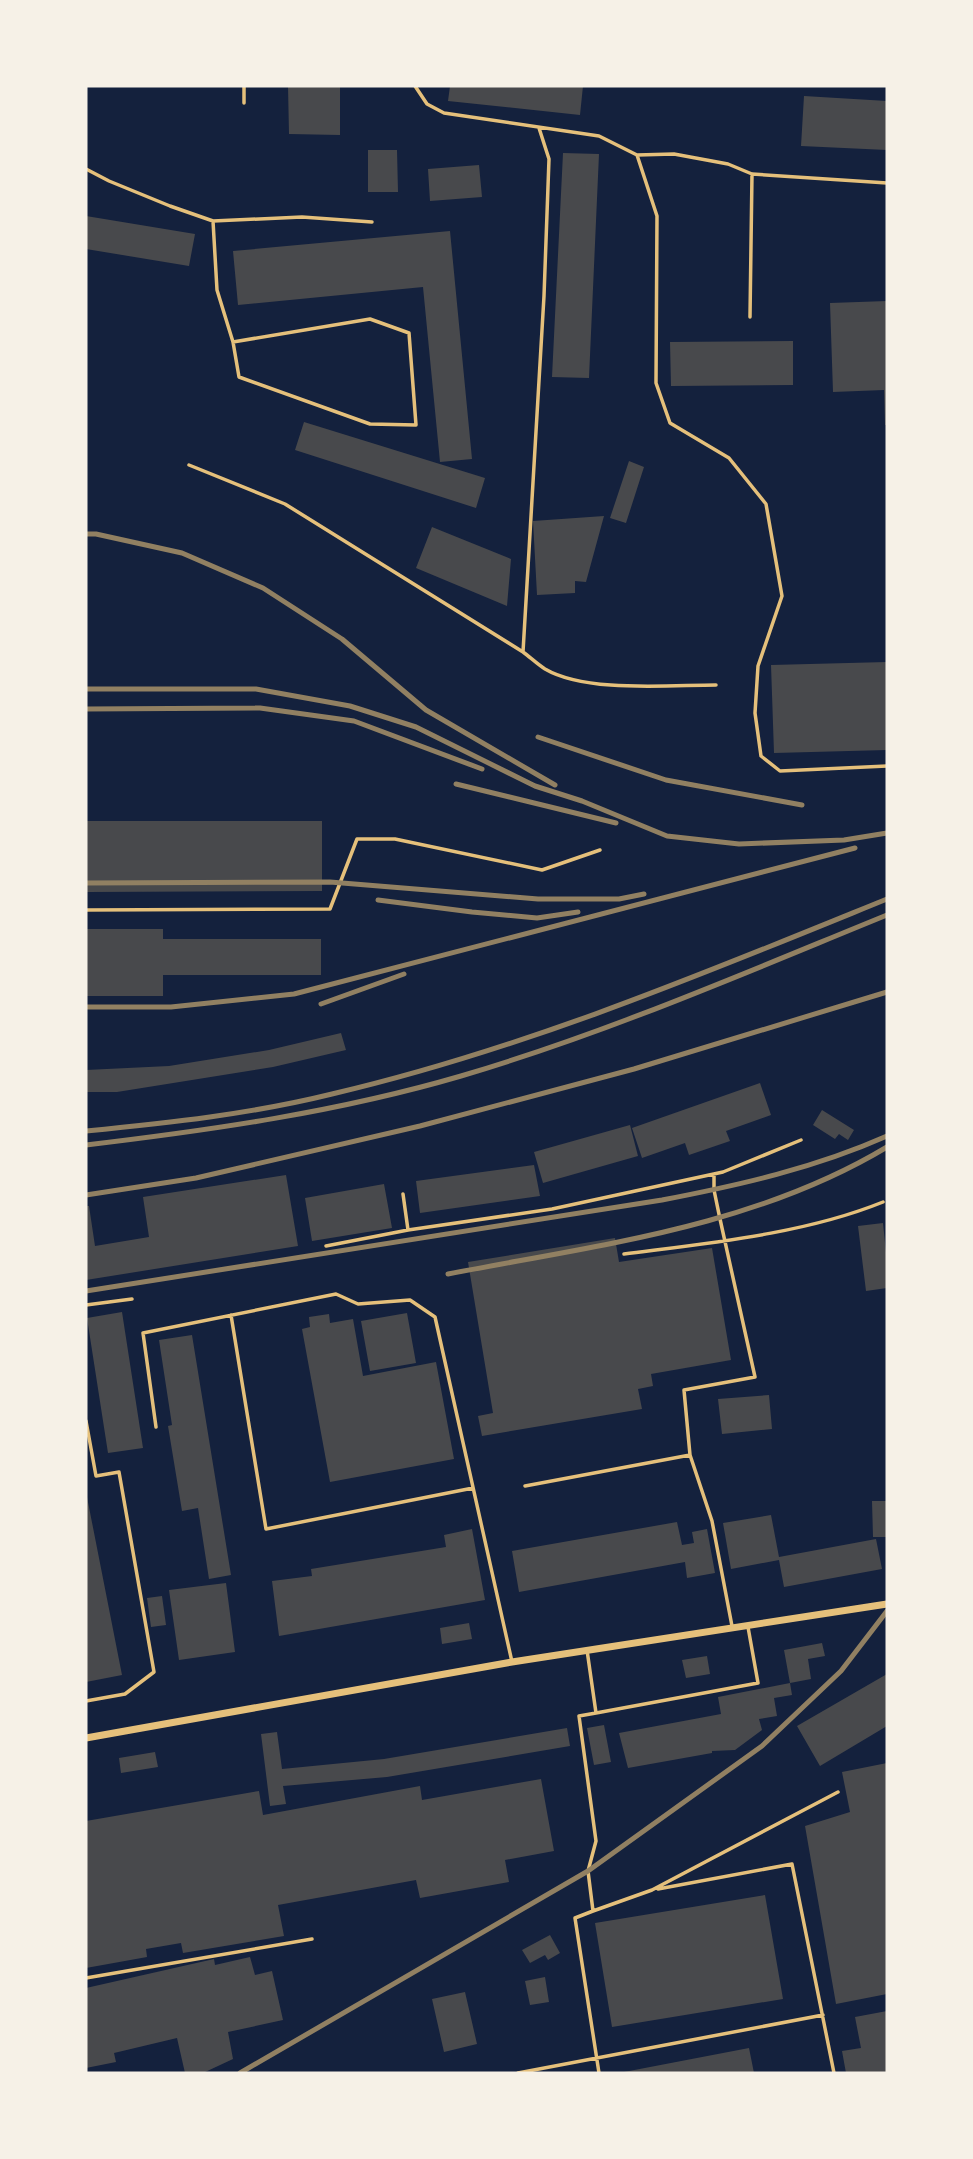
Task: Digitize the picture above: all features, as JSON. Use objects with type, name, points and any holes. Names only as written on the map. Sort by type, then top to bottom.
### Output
[{"type":"street","points":[[86,1738],[512,1662],[887,1604]]},
{"type":"lane","points":[[244,86],[244,103]]},
{"type":"lane","points":[[415,86],[426,104],[444,113],[599,136],[637,155],[674,154],[728,163],[752,174],[887,183]]},
{"type":"lane","points":[[523,652],[544,310],[549,159],[539,128]]},
{"type":"lane","points":[[637,155],[657,216],[656,383],[670,423],[729,458],[766,504],[782,596],[758,666],[755,713],[761,756],[780,771],[887,766]]},
{"type":"lane","points":[[86,169],[170,206],[213,221],[302,217],[372,222]]},
{"type":"lane","points":[[750,317],[752,174]]},
{"type":"lane","points":[[213,221],[217,290],[233,342],[239,377],[370,424],[416,425],[409,333],[370,319],[233,342]]},
{"type":"lane","points":[[189,466],[285,504],[523,652],[545,669],[599,685],[716,685]]},
{"type":"lane","points":[[86,910],[330,909],[357,839],[396,839],[542,870],[600,850]]},
{"type":"lane","points":[[326,1245],[552,1209],[714,1174],[801,1140]]},
{"type":"lane","points":[[714,1174],[714,1190],[755,1377],[684,1390],[690,1455],[712,1521],[732,1628]]},
{"type":"lane","points":[[403,1194],[408,1230]]},
{"type":"lane","points":[[624,1254],[725,1241],[852,1215],[883,1202]]},
{"type":"lane","points":[[156,1427],[143,1333],[336,1294],[358,1304],[410,1300],[435,1317],[512,1662]]},
{"type":"lane","points":[[86,1305],[132,1299]]},
{"type":"lane","points":[[231,1315],[267,1529],[473,1488]]},
{"type":"lane","points":[[86,1421],[96,1476],[119,1472],[154,1672],[125,1694],[86,1701]]},
{"type":"lane","points":[[525,1486],[690,1455]]},
{"type":"lane","points":[[593,1911],[588,1871],[596,1841],[579,1716],[758,1683],[748,1625]]},
{"type":"lane","points":[[587,1650],[596,1713]]},
{"type":"lane","points":[[599,2073],[575,1918],[652,1890],[838,1792]]},
{"type":"lane","points":[[652,1890],[792,1864],[834,2073]]},
{"type":"lane","points":[[86,1978],[312,1939]]},
{"type":"lane","points":[[518,2073],[823,2015]]},
{"type":"building","points":[[288,86],[340,86],[340,135],[289,134]]},
{"type":"building","points":[[450,86],[583,86],[580,115],[448,101]]},
{"type":"building","points":[[804,96],[887,101],[887,150],[801,146]]},
{"type":"building","points":[[368,150],[397,150],[398,192],[368,192]]},
{"type":"building","points":[[563,153],[599,154],[589,378],[552,377]]},
{"type":"building","points":[[479,165],[482,197],[430,201],[428,169]]},
{"type":"building","points":[[86,216],[195,234],[189,266],[86,249]]},
{"type":"building","points":[[450,231],[472,459],[440,462],[423,287],[238,305],[233,251]]},
{"type":"building","points":[[887,301],[885,425],[884,390],[833,392],[830,303]]},
{"type":"building","points":[[793,341],[793,385],[671,386],[670,342]]},
{"type":"building","points":[[304,422],[485,478],[476,508],[295,450]]},
{"type":"building","points":[[629,461],[644,467],[626,523],[610,518]]},
{"type":"building","points":[[604,516],[586,582],[575,581],[575,593],[537,595],[533,521]]},
{"type":"building","points":[[432,527],[511,559],[507,606],[416,568]]},
{"type":"building","points":[[887,662],[887,750],[774,753],[771,665]]},
{"type":"building","points":[[86,821],[322,821],[322,891],[86,892]]},
{"type":"building","points":[[86,929],[163,929],[163,939],[321,939],[321,975],[163,975],[163,996],[86,996]]},
{"type":"building","points":[[341,1033],[346,1050],[273,1067],[117,1092],[86,1092],[86,1070],[169,1066],[269,1050]]},
{"type":"building","points":[[760,1083],[771,1115],[726,1131],[730,1141],[689,1155],[685,1143],[642,1158],[632,1128]]},
{"type":"building","points":[[822,1110],[854,1130],[848,1140],[839,1134],[835,1139],[813,1125]]},
{"type":"building","points":[[630,1125],[638,1156],[543,1183],[534,1152]]},
{"type":"building","points":[[534,1165],[540,1196],[420,1213],[416,1181]]},
{"type":"building","points":[[286,1175],[298,1246],[86,1280],[86,1206],[89,1206],[95,1246],[149,1237],[143,1197]]},
{"type":"building","points":[[384,1184],[392,1228],[312,1241],[305,1198]]},
{"type":"building","points":[[883,1223],[887,1288],[866,1291],[858,1226]]},
{"type":"building","points":[[615,1238],[619,1262],[712,1248],[731,1360],[651,1374],[653,1386],[638,1389],[642,1409],[482,1436],[478,1416],[493,1413],[468,1262]]},
{"type":"building","points":[[122,1312],[143,1448],[108,1453],[87,1318]]},
{"type":"building","points":[[407,1313],[416,1363],[370,1371],[361,1321]]},
{"type":"building","points":[[329,1314],[330,1323],[353,1319],[363,1376],[436,1362],[454,1459],[330,1482],[302,1329],[310,1327],[309,1317]]},
{"type":"building","points":[[192,1335],[231,1575],[209,1579],[198,1508],[182,1511],[168,1426],[172,1425],[159,1340]]},
{"type":"building","points":[[769,1395],[772,1429],[722,1434],[718,1399]]},
{"type":"building","points":[[86,1498],[122,1675],[86,1682]]},
{"type":"building","points":[[872,1501],[887,1501],[887,1537],[873,1537]]},
{"type":"building","points":[[771,1515],[779,1557],[876,1539],[882,1569],[784,1587],[779,1560],[731,1569],[723,1523]]},
{"type":"building","points":[[677,1522],[682,1545],[694,1543],[692,1532],[707,1529],[715,1573],[687,1578],[685,1562],[519,1592],[512,1551]]},
{"type":"building","points":[[472,1529],[485,1600],[279,1636],[272,1581],[312,1576],[311,1569],[446,1547],[444,1535]]},
{"type":"building","points":[[226,1583],[235,1652],[179,1660],[169,1590]]},
{"type":"building","points":[[162,1596],[166,1625],[151,1627],[147,1598]]},
{"type":"building","points":[[469,1623],[472,1639],[442,1644],[440,1628]]},
{"type":"building","points":[[822,1643],[825,1656],[808,1659],[811,1679],[790,1683],[784,1650]]},
{"type":"building","points":[[707,1656],[710,1674],[686,1678],[682,1660]]},
{"type":"building","points":[[887,1674],[887,1726],[820,1766],[797,1726]]},
{"type":"building","points":[[790,1683],[792,1695],[774,1698],[777,1716],[759,1719],[762,1730],[735,1750],[712,1751],[628,1768],[619,1733],[721,1714],[718,1697]]},
{"type":"building","points":[[604,1725],[611,1762],[594,1765],[587,1728]]},
{"type":"building","points":[[567,1728],[570,1746],[387,1777],[283,1786],[286,1804],[270,1806],[261,1734],[277,1732],[282,1769],[384,1759]]},
{"type":"building","points":[[155,1752],[158,1767],[121,1773],[119,1758]]},
{"type":"building","points":[[887,1763],[887,1994],[836,2004],[805,1826],[850,1812],[842,1772]]},
{"type":"building","points":[[541,1779],[554,1851],[505,1860],[509,1882],[420,1898],[416,1880],[278,1905],[284,1936],[183,1953],[181,1943],[146,1949],[147,1957],[86,1968],[86,1821],[259,1791],[263,1815],[420,1786],[422,1800]]},
{"type":"building","points":[[765,1895],[783,1999],[612,2027],[595,1923]]},
{"type":"building","points":[[550,1935],[560,1953],[548,1960],[545,1955],[530,1963],[522,1950]]},
{"type":"building","points":[[250,1957],[255,1975],[272,1971],[283,2020],[228,2032],[233,2059],[203,2073],[185,2073],[177,2038],[114,2053],[116,2062],[86,2068],[86,1988],[214,1959],[215,1965]]},
{"type":"building","points":[[545,1977],[549,2002],[530,2005],[525,1981]]},
{"type":"building","points":[[465,1992],[477,2044],[444,2052],[432,1999]]},
{"type":"building","points":[[887,2011],[887,2073],[846,2073],[842,2051],[861,2048],[855,2017]]},
{"type":"building","points":[[749,2048],[754,2073],[624,2073],[624,2072]]},
{"type":"railway","points":[[86,534],[182,553],[263,588],[342,639],[426,710],[555,785]]},
{"type":"railway","points":[[86,689],[256,689],[350,706],[416,727],[535,786],[582,801],[667,836],[739,844],[844,840],[887,833]]},
{"type":"railway","points":[[86,709],[260,708],[354,721],[482,769]]},
{"type":"railway","points":[[538,737],[666,780],[802,805]]},
{"type":"railway","points":[[456,784],[616,823]]},
{"type":"railway","points":[[86,1007],[171,1007],[294,994],[855,848]]},
{"type":"railway","points":[[86,883],[330,882],[538,899],[619,899],[644,894]]},
{"type":"railway","points":[[86,1131],[271,1107],[404,1076],[544,1032],[613,1007],[887,899]]},
{"type":"railway","points":[[378,900],[537,918],[578,912]]},
{"type":"railway","points":[[86,1145],[322,1110],[461,1076],[623,1021],[887,915]]},
{"type":"railway","points":[[321,1004],[404,974]]},
{"type":"railway","points":[[86,1195],[196,1178],[420,1126],[634,1069],[887,992]]},
{"type":"railway","points":[[86,1291],[662,1200],[777,1174],[887,1136]]},
{"type":"railway","points":[[448,1274],[618,1242],[729,1215],[783,1197],[836,1174],[887,1147]]},
{"type":"railway","points":[[240,2073],[588,1871],[762,1746],[841,1671],[887,1611]]}]
